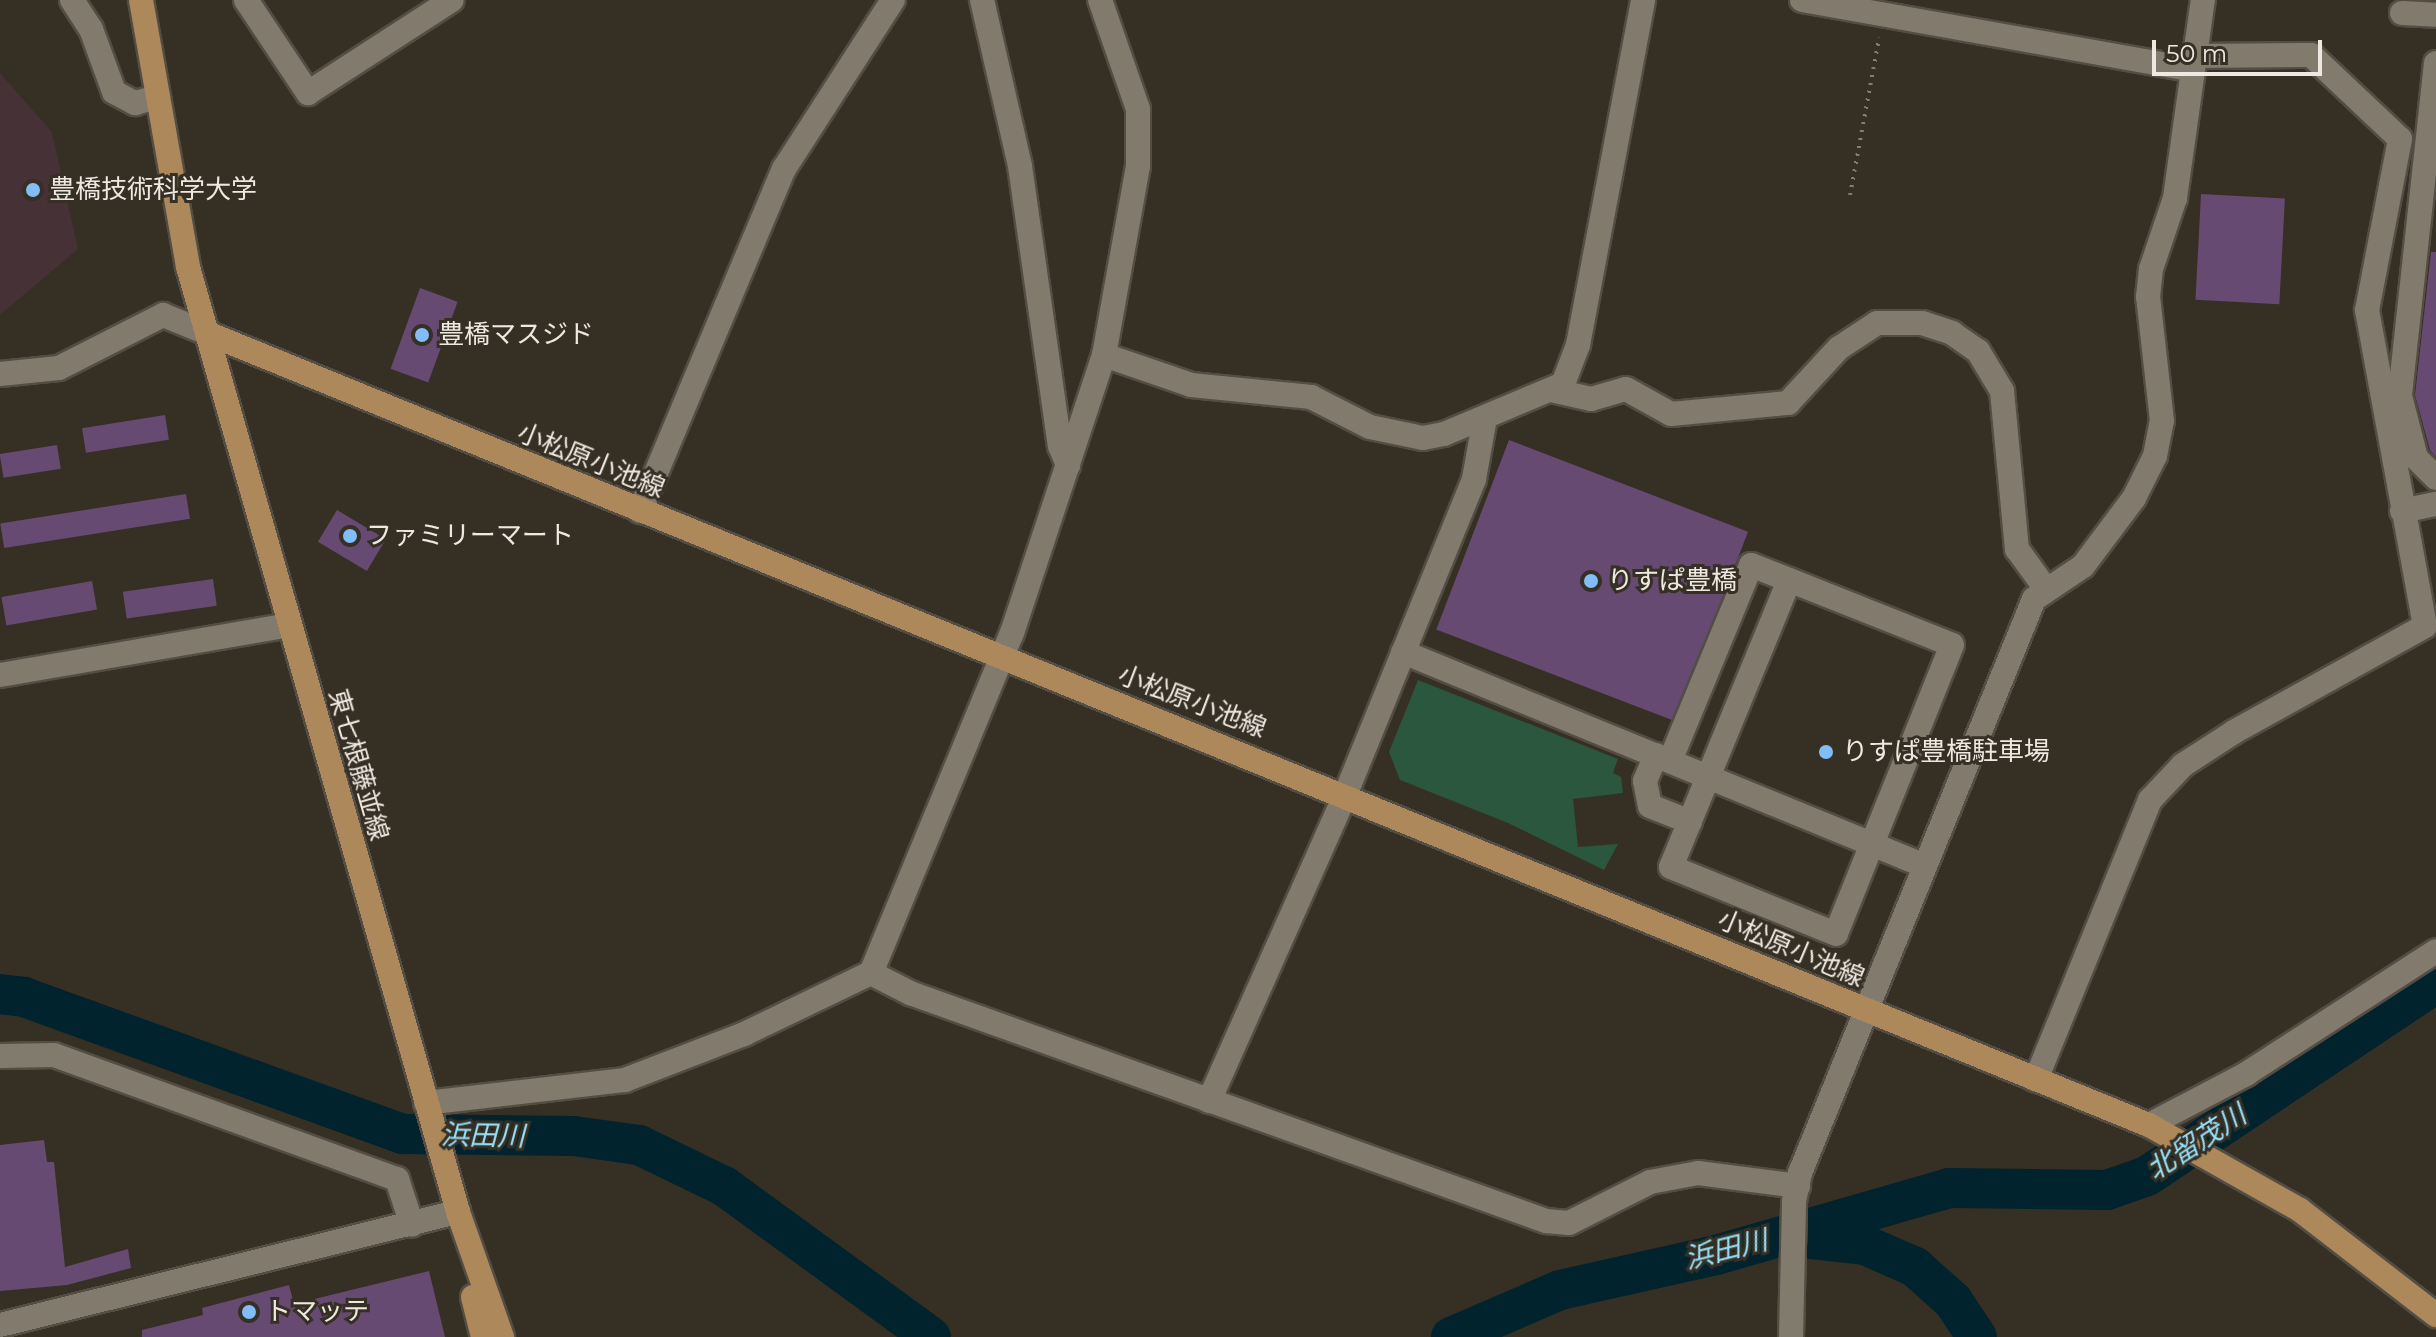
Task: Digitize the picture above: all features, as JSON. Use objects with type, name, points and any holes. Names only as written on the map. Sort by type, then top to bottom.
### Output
[{"type":"main road","points":[[141,0],[188,267],[207,333]]},
{"type":"main road","name":"小松原小池線","points":[[207,333],[1001,657],[1346,793],[2156,1129],[2300,1210],[2436,1315]]},
{"type":"main road","name":"東七根藤並線","points":[[207,333],[444,1166],[502,1337]]},
{"type":"main road","name":"東七根藤並線","points":[[458,1212],[483,1337]]},
{"type":"street","points":[[72,0],[91,29],[114,92],[135,103],[158,97]]},
{"type":"street","points":[[246,0],[308,93],[452,0]]},
{"type":"street","points":[[640,511],[784,169],[893,0]]},
{"type":"street","points":[[982,0],[1020,166],[1060,446],[1068,465]]},
{"type":"street","points":[[426,1103],[625,1080],[744,1034],[871,973],[1001,657],[1104,355],[1138,166],[1138,109],[1100,0]]},
{"type":"street","points":[[1104,355],[1191,385],[1311,397],[1370,427],[1407,437],[1444,434],[1551,390],[1571,373],[1578,345],[1643,0]]},
{"type":"street","points":[[1802,0],[1884,8],[2180,67],[2196,56],[2311,55],[2400,139],[2367,310],[2402,511],[2432,623],[2234,732],[2183,765],[2150,800],[2036,1080]]},
{"type":"street","points":[[1791,1337],[1790,1284],[1796,1194],[1866,1011],[2034,599],[2083,566],[2134,498],[2155,456],[2162,421],[2148,297],[2151,269],[2175,198],[2203,0]]},
{"type":"street","points":[[2402,13],[2436,15]]},
{"type":"street","points":[[2436,63],[2400,396],[2416,458],[2436,478]]},
{"type":"street","points":[[0,374],[59,368],[163,315],[207,333]]},
{"type":"street","points":[[1551,390],[1591,399],[1626,389],[1671,414],[1788,403],[1839,348],[1877,323],[1922,323],[1952,333],[1978,351],[2002,391],[2017,549],[2046,589]]},
{"type":"street","points":[[1209,1101],[1346,793],[1474,479],[1485,418]]},
{"type":"street","points":[[2402,511],[2436,504]]},
{"type":"street","points":[[1690,822],[1650,806],[1645,781],[1663,758],[1751,565],[1789,580],[1952,645],[1836,934],[1671,867],[1690,822],[1789,580]]},
{"type":"street","points":[[0,675],[289,625]]},
{"type":"street","points":[[1403,652],[1925,866]]},
{"type":"street","points":[[2156,1129],[2436,951]]},
{"type":"street","points":[[871,973],[910,993],[1546,1221],[1569,1223],[1650,1182],[1698,1173],[1733,1173],[1796,1194]]},
{"type":"street","points":[[0,1056],[54,1055],[397,1179],[412,1225]]},
{"type":"street","points":[[0,1325],[458,1212]]},
{"type":"path","points":[[1850,195],[1884,8]]},
{"type":"shaded area","name":"豊橋技術科学大学","points":[[0,73],[52,132],[78,249],[0,315]]},
{"type":"green space","points":[[1418,680],[1618,759],[1613,773],[1621,777],[1623,793],[1573,799],[1578,847],[1618,844],[1604,870],[1508,823],[1400,780],[1389,752]]},
{"type":"building","points":[[2201,194],[2285,198],[2279,304],[2195,300]]},
{"type":"building","points":[[2431,252],[2436,252],[2436,457],[2430,450],[2415,395]]},
{"type":"building","name":"豊橋マスジド","points":[[420,288],[458,302],[428,382],[391,369]]},
{"type":"building","points":[[165,415],[169,440],[86,453],[82,428]]},
{"type":"building","name":"りすぱ豊橋","points":[[1509,440],[1748,532],[1675,721],[1436,630]]},
{"type":"building","points":[[57,445],[61,469],[3,478],[0,454]]},
{"type":"building","points":[[186,494],[190,519],[4,548],[0,523]]},
{"type":"building","points":[[337,510],[386,539],[367,571],[318,542]]},
{"type":"building","points":[[213,579],[217,606],[127,618],[123,592]]},
{"type":"building","points":[[92,581],[97,610],[6,626],[1,597]]},
{"type":"building","points":[[44,1140],[47,1162],[54,1162],[65,1267],[128,1249],[131,1268],[67,1285],[0,1291],[0,1145]]},
{"type":"building","points":[[429,1271],[445,1337],[142,1337],[142,1330],[203,1315],[202,1308],[289,1285],[294,1304]]},
{"type":"waterway","name":"北留茂川","points":[[1451,1337],[1560,1290],[1716,1255],[1949,1188],[2107,1190],[2147,1176],[2436,983]]},
{"type":"waterway","name":"浜田川","points":[[0,994],[24,997],[403,1134],[574,1136],[639,1145],[724,1186],[931,1337]]},
{"type":"waterway","name":"浜田川","points":[[1803,1238],[1865,1245],[1915,1267],[1953,1301],[1977,1337]]},
{"type":"place","name":"豊橋技術科学大学","points":[[33,190]]},
{"type":"place","name":"豊橋マスジド","points":[[422,335]]},
{"type":"place","name":"ファミリーマート","points":[[350,536]]},
{"type":"place","name":"りすぱ豊橋","points":[[1591,581]]},
{"type":"place","name":"りすぱ豊橋駐車場","points":[[1826,752]]},
{"type":"place","name":"トマッテ","points":[[249,1312]]}]
